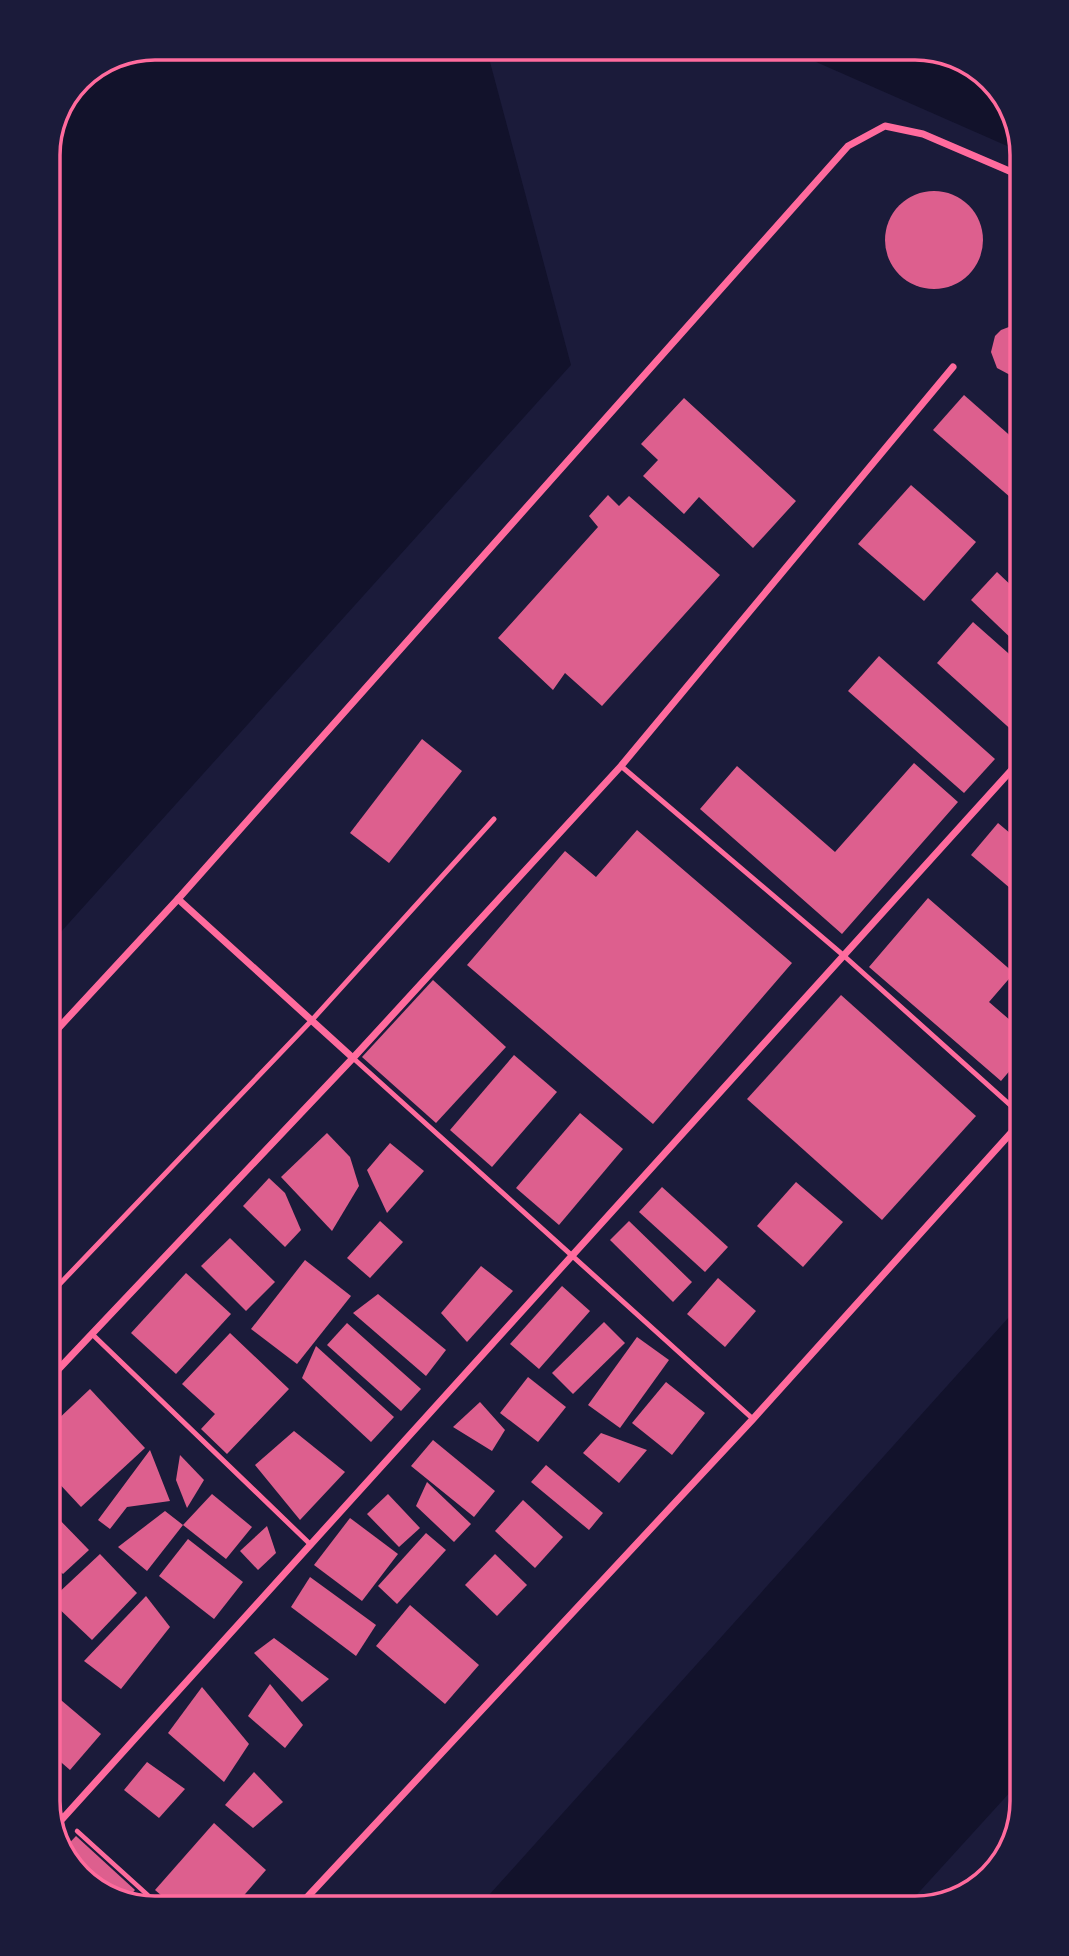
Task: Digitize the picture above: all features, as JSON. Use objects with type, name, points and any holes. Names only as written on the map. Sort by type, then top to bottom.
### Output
[{"type":"street","points":[[60,1026],[177,899],[848,146],[885,126],[923,134],[1010,171]]},
{"type":"street","points":[[60,1368],[353,1058],[621,766],[953,367]]},
{"type":"street","points":[[61,1821],[1010,772]]},
{"type":"street","points":[[177,899],[353,1058]]},
{"type":"street","points":[[308,1896],[753,1419],[1010,1134]]},
{"type":"lane","points":[[621,766],[843,955],[1010,1105]]},
{"type":"lane","points":[[60,1284],[312,1020],[494,819]]},
{"type":"lane","points":[[353,1058],[753,1419]]},
{"type":"lane","points":[[92,1334],[311,1545]]},
{"type":"lane","points":[[61,1815],[64,1818]]},
{"type":"path","points":[[64,1818],[149,1896]]},
{"type":"shaded area","points":[[489,60],[571,365],[60,933],[60,148],[69,112],[79,97],[107,72],[136,61]]},
{"type":"shaded area","points":[[812,60],[921,60],[957,69],[982,87],[997,107],[1009,147]]},
{"type":"shaded area","points":[[1010,1316],[1010,1792],[916,1896],[488,1896]]},
{"type":"building","points":[[934,191],[953,195],[969,205],[979,221],[983,240],[979,259],[969,275],[953,285],[934,289],[915,285],[899,275],[889,259],[885,240],[889,221],[899,205],[915,195]]},
{"type":"building","points":[[1010,327],[1010,375],[997,368],[991,352],[995,336]]},
{"type":"building","points":[[964,395],[1010,436],[1010,497],[933,430]]},
{"type":"building","points":[[684,398],[796,501],[753,548],[699,497],[684,514],[643,476],[658,460],[641,444]]},
{"type":"building","points":[[911,485],[976,542],[924,601],[858,544]]},
{"type":"building","points":[[608,495],[619,506],[629,496],[720,575],[602,706],[565,673],[553,690],[498,638],[598,527],[589,516]]},
{"type":"building","points":[[997,572],[1010,584],[1010,637],[971,600]]},
{"type":"building","points":[[973,622],[1010,655],[1010,729],[937,663]]},
{"type":"building","points":[[879,656],[995,759],[964,793],[848,691]]},
{"type":"building","points":[[422,739],[462,771],[389,863],[350,833]]},
{"type":"building","points":[[914,763],[958,802],[842,934],[700,809],[737,766],[835,852]]},
{"type":"building","points":[[998,823],[1010,833],[1010,888],[971,855]]},
{"type":"building","points":[[637,830],[792,963],[653,1124],[467,965],[565,851],[596,877]]},
{"type":"building","points":[[928,898],[1010,970],[1010,978],[989,1002],[1010,1020],[1010,1070],[1001,1081],[869,967]]},
{"type":"building","points":[[433,980],[506,1047],[436,1123],[362,1057]]},
{"type":"building","points":[[841,995],[976,1116],[882,1220],[747,1099]]},
{"type":"building","points":[[514,1055],[557,1092],[492,1167],[450,1130]]},
{"type":"building","points":[[580,1113],[623,1149],[559,1225],[516,1188]]},
{"type":"building","points":[[327,1133],[350,1157],[359,1186],[332,1231],[281,1177]]},
{"type":"building","points":[[390,1143],[424,1171],[387,1213],[367,1170]]},
{"type":"building","points":[[269,1178],[285,1193],[301,1230],[285,1247],[243,1206]]},
{"type":"building","points":[[796,1182],[843,1222],[803,1267],[757,1226]]},
{"type":"building","points":[[662,1187],[728,1247],[705,1272],[639,1212]]},
{"type":"building","points":[[380,1221],[403,1242],[370,1278],[347,1258]]},
{"type":"building","points":[[629,1221],[692,1282],[673,1302],[610,1240]]},
{"type":"building","points":[[230,1238],[275,1282],[246,1311],[201,1266]]},
{"type":"building","points":[[305,1260],[351,1296],[297,1364],[251,1329]]},
{"type":"building","points":[[481,1266],[513,1291],[467,1342],[441,1313]]},
{"type":"building","points":[[186,1273],[231,1314],[176,1374],[131,1333]]},
{"type":"building","points":[[718,1278],[756,1311],[725,1347],[687,1314]]},
{"type":"building","points":[[562,1286],[590,1311],[539,1369],[510,1344]]},
{"type":"building","points":[[378,1294],[446,1350],[426,1376],[353,1313]]},
{"type":"building","points":[[604,1322],[625,1343],[573,1394],[552,1373]]},
{"type":"building","points":[[347,1323],[421,1389],[401,1411],[327,1345]]},
{"type":"building","points":[[230,1333],[289,1389],[227,1454],[201,1429],[215,1414],[182,1384]]},
{"type":"building","points":[[637,1337],[669,1360],[620,1428],[588,1405]]},
{"type":"building","points":[[316,1346],[394,1417],[371,1442],[302,1378]]},
{"type":"building","points":[[528,1377],[566,1407],[538,1442],[500,1413]]},
{"type":"building","points":[[666,1382],[705,1413],[672,1455],[632,1423]]},
{"type":"building","points":[[90,1389],[145,1448],[81,1507],[60,1484],[60,1417]]},
{"type":"building","points":[[480,1402],[505,1430],[492,1451],[453,1427]]},
{"type":"building","points":[[294,1431],[345,1472],[300,1520],[255,1465]]},
{"type":"building","points":[[601,1433],[647,1450],[619,1483],[583,1453]]},
{"type":"building","points":[[433,1440],[495,1491],[474,1517],[411,1466]]},
{"type":"building","points":[[150,1450],[170,1501],[127,1507],[110,1529],[98,1520]]},
{"type":"building","points":[[180,1455],[204,1480],[187,1508],[176,1480]]},
{"type":"building","points":[[546,1465],[603,1513],[589,1530],[531,1482]]},
{"type":"building","points":[[427,1482],[471,1524],[454,1542],[416,1506]]},
{"type":"building","points":[[212,1494],[252,1527],[226,1559],[183,1525]]},
{"type":"building","points":[[388,1494],[420,1528],[399,1547],[367,1514]]},
{"type":"building","points":[[523,1500],[563,1537],[535,1568],[495,1531]]},
{"type":"building","points":[[165,1511],[183,1525],[147,1571],[118,1547]]},
{"type":"building","points":[[350,1518],[398,1554],[362,1601],[314,1565]]},
{"type":"building","points":[[60,1520],[89,1550],[63,1574],[60,1571]]},
{"type":"building","points":[[267,1526],[276,1553],[258,1570],[240,1551]]},
{"type":"building","points":[[426,1533],[446,1550],[397,1604],[378,1586]]},
{"type":"building","points":[[188,1539],[243,1582],[214,1619],[159,1576]]},
{"type":"building","points":[[100,1554],[137,1593],[92,1640],[60,1610],[60,1591]]},
{"type":"building","points":[[495,1554],[527,1585],[497,1616],[465,1585]]},
{"type":"building","points":[[310,1577],[376,1625],[356,1656],[291,1607]]},
{"type":"building","points":[[146,1596],[170,1627],[121,1689],[84,1661]]},
{"type":"building","points":[[410,1605],[479,1665],[445,1704],[376,1646]]},
{"type":"building","points":[[274,1638],[329,1679],[302,1702],[254,1653]]},
{"type":"building","points":[[270,1684],[303,1725],[285,1748],[248,1716]]},
{"type":"building","points":[[202,1687],[249,1744],[224,1782],[168,1733]]},
{"type":"building","points":[[60,1699],[101,1734],[70,1770],[60,1761]]},
{"type":"building","points":[[147,1762],[185,1789],[159,1818],[124,1790]]},
{"type":"building","points":[[254,1772],[283,1802],[253,1828],[225,1805]]},
{"type":"building","points":[[214,1823],[266,1870],[243,1896],[162,1896],[155,1890]]},
{"type":"building","points":[[76,1836],[135,1890],[132,1894],[124,1891],[97,1877],[87,1869],[69,1843]]}]
